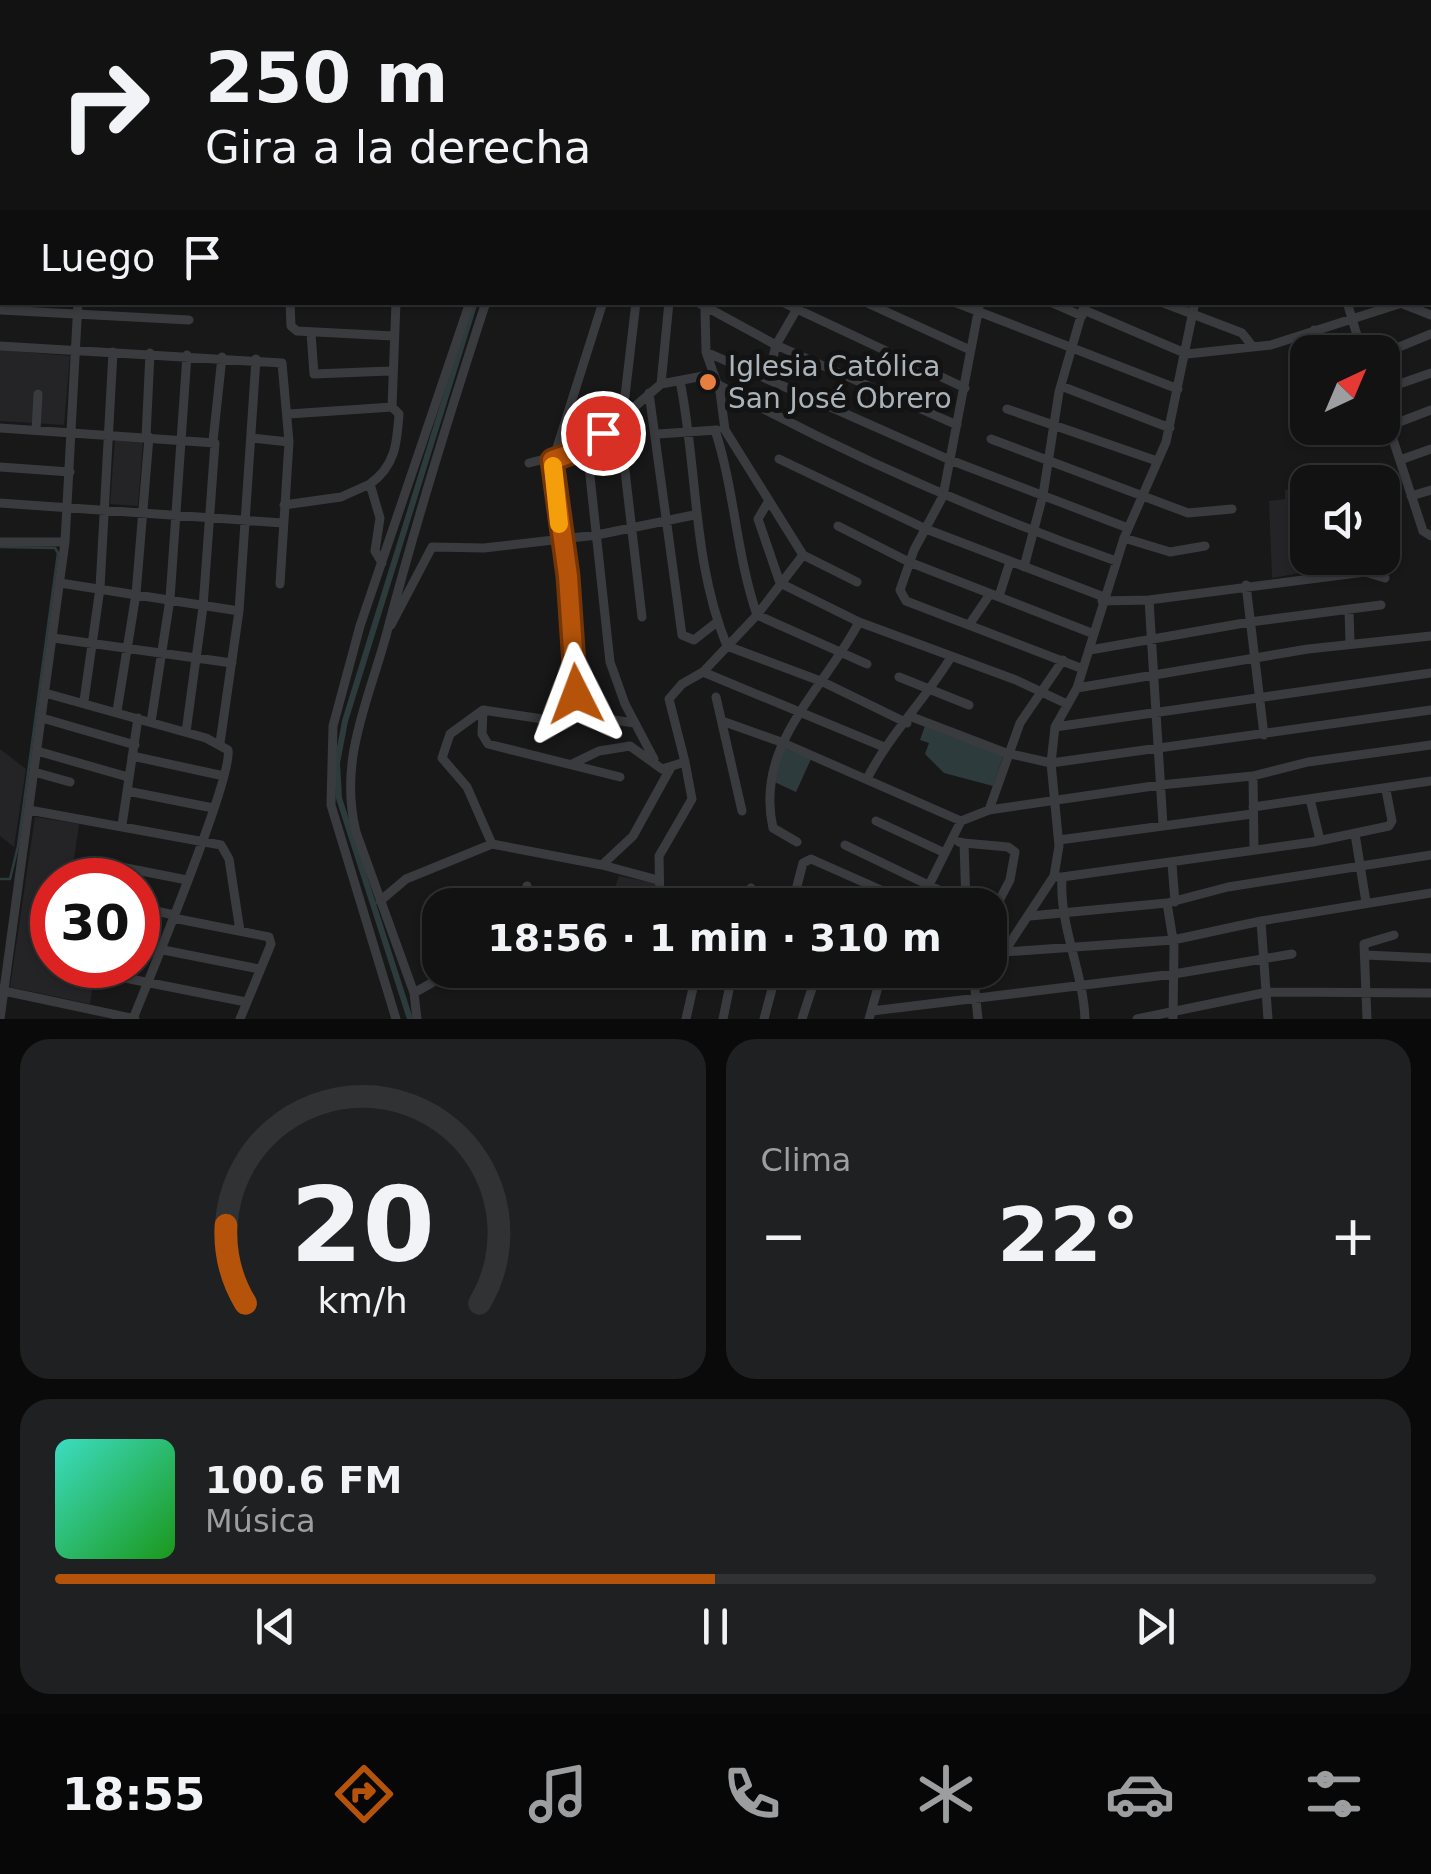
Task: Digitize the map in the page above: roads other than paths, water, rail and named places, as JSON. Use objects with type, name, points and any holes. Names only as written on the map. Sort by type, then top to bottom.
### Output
[{"type":"street","points":[[290,305],[291,326],[310,333],[393,336]]},
{"type":"street","points":[[284,506],[342,497],[370,484],[387,470],[394,454],[399,414],[392,407],[390,371],[396,305]]},
{"type":"street","points":[[396,1019],[328,786],[334,718],[469,305]]},
{"type":"street","points":[[417,1019],[414,993],[350,805],[349,768],[367,687],[387,632],[421,498],[485,305]]},
{"type":"street","points":[[602,305],[552,460],[568,576],[576,704],[587,716],[634,723]]},
{"type":"street","points":[[636,305],[620,417],[642,617]]},
{"type":"street","points":[[661,384],[669,305]]},
{"type":"street","points":[[872,305],[968,348]]},
{"type":"street","points":[[1168,305],[1242,333],[1253,347]]},
{"type":"street","points":[[1085,1019],[1084,986],[1062,915],[1058,877],[1059,840],[1051,763],[1055,727],[1077,688],[1126,533],[1170,428],[1188,354],[1194,305]]},
{"type":"street","points":[[1348,305],[1356,335]]},
{"type":"street","points":[[1024,567],[1050,461],[1061,386],[1084,310],[1188,354],[1253,347],[1397,305]]},
{"type":"street","points":[[701,306],[776,345],[956,425]]},
{"type":"street","points":[[701,306],[706,352],[715,379],[720,430],[732,482],[741,566],[756,615],[868,664]]},
{"type":"street","points":[[768,377],[776,345],[798,306],[965,388]]},
{"type":"street","points":[[1084,669],[902,596],[909,562],[943,496],[978,307],[1071,350],[1178,388]]},
{"type":"street","points":[[0,310],[78,308],[190,320]]},
{"type":"street","points":[[0,1019],[65,542],[78,308]]},
{"type":"street","points":[[1314,330],[1316,335]]},
{"type":"street","points":[[310,333],[314,374],[390,371]]},
{"type":"street","points":[[1400,347],[1431,334]]},
{"type":"street","points":[[0,346],[222,357],[278,362],[286,368],[289,442],[280,584]]},
{"type":"street","points":[[84,701],[100,588],[113,352]]},
{"type":"street","points":[[706,352],[1170,552],[1205,546]]},
{"type":"street","points":[[117,711],[136,594],[150,353]]},
{"type":"street","points":[[151,722],[170,599],[188,355]]},
{"type":"street","points":[[186,732],[212,515],[216,446],[213,441],[222,357]]},
{"type":"street","points":[[220,743],[239,612],[256,360]]},
{"type":"street","points":[[1400,384],[1431,373]]},
{"type":"street","points":[[530,463],[587,448],[661,384],[715,379],[796,428],[943,496],[1116,562]]},
{"type":"street","points":[[680,381],[690,432],[694,516],[717,622],[727,646],[910,720],[1006,753],[1051,763],[1431,710]]},
{"type":"street","points":[[1061,386],[1170,428]]},
{"type":"street","points":[[649,392],[658,434],[682,635],[694,640],[717,622]]},
{"type":"street","points":[[36,430],[38,394]]},
{"type":"street","points":[[289,414],[392,407]]},
{"type":"street","points":[[1007,408],[1157,461]]},
{"type":"street","points":[[1400,422],[1431,410]]},
{"type":"street","points":[[0,428],[213,441]]},
{"type":"street","points":[[658,434],[720,430]]},
{"type":"street","points":[[720,430],[803,555],[857,582]]},
{"type":"street","points":[[252,438],[289,442]]},
{"type":"street","points":[[991,439],[1188,512],[1232,509]]},
{"type":"street","points":[[1396,445],[1423,530],[1431,536]]},
{"type":"street","points":[[587,448],[610,662],[634,723],[658,768]]},
{"type":"street","points":[[1400,460],[1431,449]]},
{"type":"street","points":[[779,459],[926,529],[1103,599],[1149,600],[1365,572],[1386,578]]},
{"type":"street","points":[[0,467],[70,472]]},
{"type":"street","points":[[370,484],[380,518],[375,550],[382,563]]},
{"type":"street","points":[[1411,496],[1431,490]]},
{"type":"street","points":[[768,502],[758,520],[780,583],[859,622],[1067,704]]},
{"type":"street","points":[[0,503],[283,523]]},
{"type":"street","points":[[387,632],[432,547],[484,548],[598,534],[694,516]]},
{"type":"street","points":[[838,526],[909,562],[1094,634]]},
{"type":"street","points":[[0,542],[65,542]]},
{"type":"street","points":[[659,888],[659,856],[692,800],[669,699],[682,684],[704,672],[803,555]]},
{"type":"street","points":[[969,625],[994,595],[1010,562]]},
{"type":"street","points":[[60,583],[239,612]]},
{"type":"street","points":[[1246,585],[1264,735]]},
{"type":"street","points":[[1149,600],[1163,825]]},
{"type":"street","points":[[1090,650],[1250,622],[1382,605]]},
{"type":"street","points":[[1349,609],[1350,644]]},
{"type":"street","points":[[797,842],[772,824],[770,777],[781,742],[843,653],[859,622]]},
{"type":"street","points":[[1077,688],[1350,644],[1431,636]]},
{"type":"street","points":[[52,638],[232,663]]},
{"type":"street","points":[[867,779],[884,747],[910,720],[951,657]]},
{"type":"street","points":[[988,810],[1006,753],[1039,690],[1063,660]]},
{"type":"street","points":[[704,672],[884,747]]},
{"type":"street","points":[[1055,727],[1431,674]]},
{"type":"street","points":[[899,677],[970,705]]},
{"type":"street","points":[[45,693],[84,701],[220,743],[230,759],[161,950],[260,969]]},
{"type":"street","points":[[716,696],[742,811]]},
{"type":"street","points":[[492,844],[472,796],[444,764],[441,754],[450,734],[482,710],[549,720]]},
{"type":"street","points":[[482,710],[482,734],[488,744],[620,776]]},
{"type":"street","points":[[42,718],[224,776]]},
{"type":"street","points":[[122,825],[138,718]]},
{"type":"street","points":[[722,721],[781,742],[961,821]]},
{"type":"street","points":[[927,886],[961,821],[988,810],[1160,784],[1253,776],[1308,762],[1431,745]]},
{"type":"street","points":[[572,764],[599,752],[630,746],[658,768],[670,769],[685,762]]},
{"type":"street","points":[[37,751],[128,777]]},
{"type":"street","points":[[602,865],[632,836],[670,769]]},
{"type":"street","points":[[34,772],[70,782]]},
{"type":"street","points":[[1253,776],[1254,848]]},
{"type":"street","points":[[1059,840],[1431,781]]},
{"type":"street","points":[[1007,948],[1058,877],[1172,864],[1355,834],[1391,824],[1386,790]]},
{"type":"street","points":[[128,791],[213,808]]},
{"type":"street","points":[[1310,800],[1320,840]]},
{"type":"street","points":[[29,810],[202,839],[226,848],[240,931]]},
{"type":"street","points":[[876,821],[946,853]]},
{"type":"street","points":[[1355,834],[1366,902]]},
{"type":"street","points":[[951,841],[1008,847],[1015,852],[1006,888]]},
{"type":"street","points":[[964,843],[965,888]]},
{"type":"street","points":[[380,901],[406,878],[492,844],[658,880]]},
{"type":"street","points":[[846,845],[931,888]]},
{"type":"street","points":[[1030,916],[1171,902],[1228,888],[1431,855]]},
{"type":"street","points":[[796,888],[803,863],[811,859],[878,888]]},
{"type":"street","points":[[1172,864],[1172,1016]]},
{"type":"street","points":[[160,875],[186,880]]},
{"type":"street","points":[[1007,952],[1173,940],[1431,892]]},
{"type":"street","points":[[160,913],[269,938],[240,1019]]},
{"type":"street","points":[[1261,921],[1268,1019]]},
{"type":"street","points":[[1366,1019],[1365,942],[1394,935]]},
{"type":"street","points":[[879,988],[871,1015],[1292,954]]},
{"type":"street","points":[[1365,955],[1431,958]]},
{"type":"street","points":[[160,986],[246,1002]]},
{"type":"street","points":[[4,991],[134,1019],[146,988]]},
{"type":"street","points":[[414,993],[423,988]]},
{"type":"street","points":[[686,1019],[693,988]]},
{"type":"street","points":[[723,1019],[729,988]]},
{"type":"street","points":[[764,1019],[772,988]]},
{"type":"street","points":[[802,1019],[812,988]]},
{"type":"street","points":[[976,988],[978,1019]]},
{"type":"street","points":[[1137,1019],[1172,1016],[1268,992],[1431,993]]},
{"type":"waterway","points":[[410,1019],[339,798],[337,763],[345,721],[474,305]]},
{"type":"waterway","points":[[0,547],[55,548],[58,553],[18,846],[10,879],[0,879]]},
{"type":"place","name":"Iglesia Católica San José Obrero","points":[[708,382]]}]
